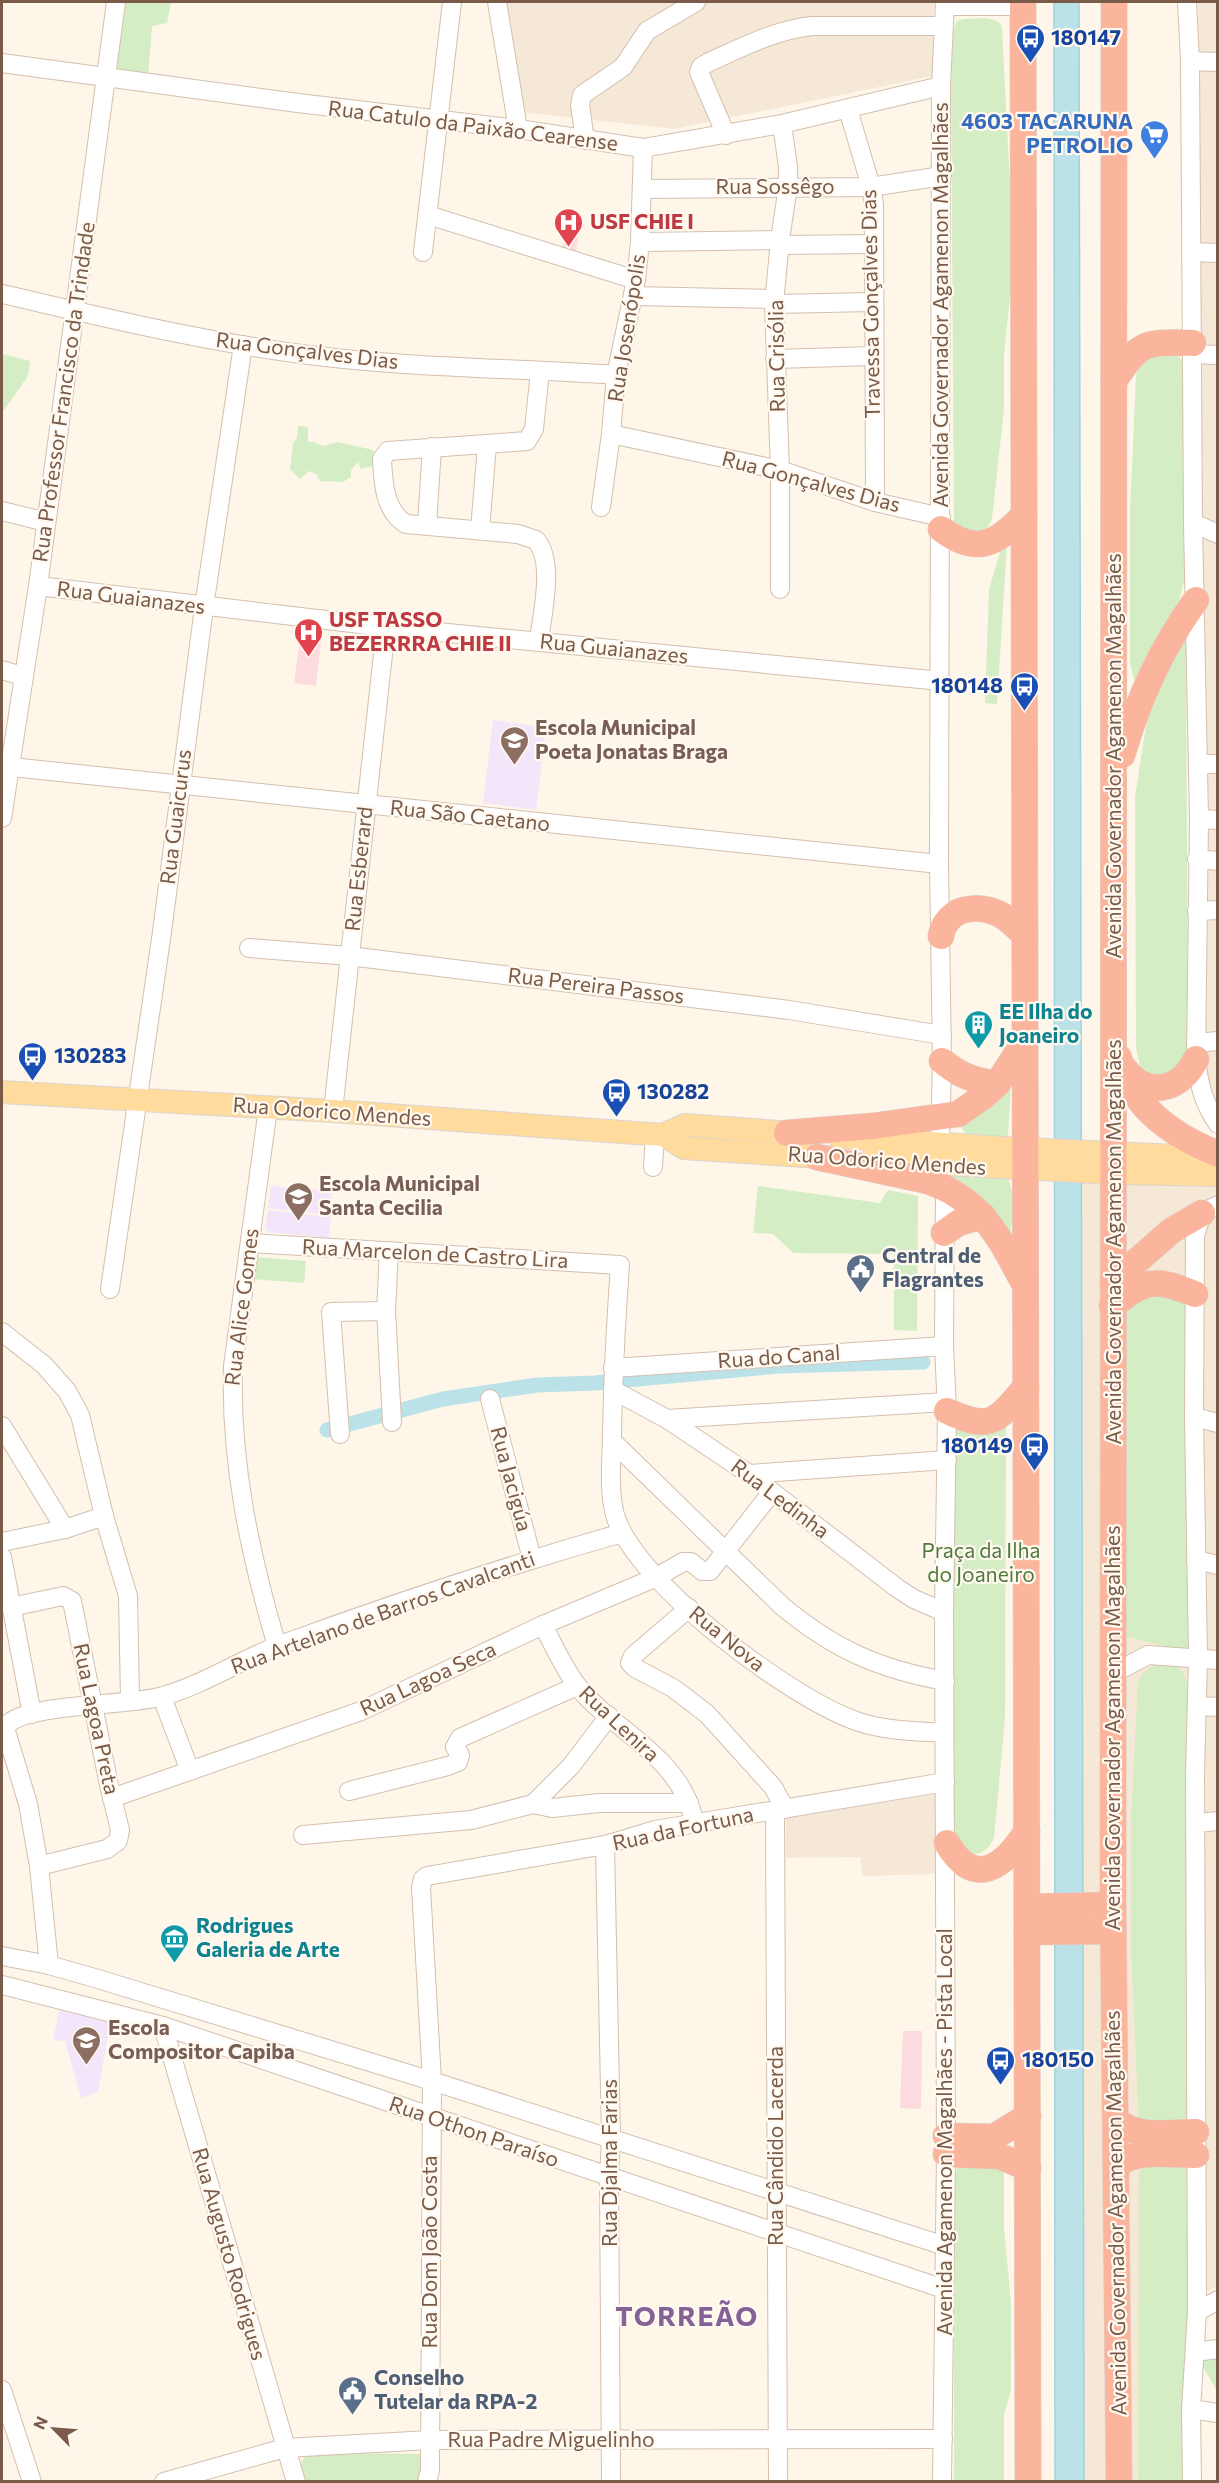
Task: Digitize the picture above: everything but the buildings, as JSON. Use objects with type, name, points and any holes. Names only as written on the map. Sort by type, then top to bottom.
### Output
[{"type":"highway","name":"Avenida Governador Agamenon Magalhães","points":[[1114,2],[1114,1024],[1103,1163],[1113,1294],[1114,1673],[1102,1918],[1116,2121],[1119,2481]]},
{"type":"highway","name":"Avenida Governador Agamenon Magalhães","points":[[1023,4],[1025,1041],[1035,1160],[1026,1288],[1027,1831],[1037,1919],[1028,2116],[1028,2481]]},
{"type":"highway","points":[[1114,381],[1128,359],[1141,347],[1153,342],[1193,348]]},
{"type":"highway","points":[[941,523],[963,543],[984,544],[1010,530],[1024,515]]},
{"type":"highway","points":[[1114,782],[1131,724],[1150,676],[1172,633],[1196,600]]},
{"type":"highway","points":[[941,936],[946,922],[958,912],[973,908],[987,909],[1003,916],[1025,935]]},
{"type":"highway","points":[[1114,1024],[1121,1062],[1132,1088],[1150,1113],[1186,1140],[1218,1156]]},
{"type":"highway","points":[[787,1133],[873,1126],[958,1114],[997,1084],[1025,1041]]},
{"type":"highway","points":[[1121,1062],[1129,1075],[1143,1085],[1166,1087],[1178,1082],[1190,1072],[1196,1051]]},
{"type":"highway","points":[[942,1061],[963,1076],[997,1084]]},
{"type":"highway","points":[[817,1157],[905,1174],[945,1187],[967,1200],[998,1234],[1026,1288]]},
{"type":"highway","points":[[1113,1294],[1171,1231],[1210,1209]]},
{"type":"highway","points":[[944,1233],[958,1223],[983,1216]]},
{"type":"highway","points":[[1113,1294],[1129,1293],[1147,1284],[1158,1282],[1195,1294]]},
{"type":"highway","points":[[947,1407],[978,1423],[989,1421],[999,1416],[1026,1387]]},
{"type":"highway","points":[[947,1843],[956,1858],[963,1864],[970,1869],[980,1870],[992,1866],[1013,1852],[1027,1831]]},
{"type":"highway","points":[[1037,1919],[1102,1918]]},
{"type":"highway","points":[[946,2145],[994,2137],[1028,2116]]},
{"type":"highway","points":[[1116,2121],[1127,2129],[1196,2144]]},
{"type":"highway","points":[[1116,2165],[1127,2157],[1196,2144]]},
{"type":"highway","points":[[946,2145],[999,2156],[1028,2168]]},
{"type":"main road","name":"Rua Odorico Mendes","points":[[2,1092],[138,1099],[659,1135],[684,1148],[817,1157],[1035,1160]]},
{"type":"main road","name":"Rua Odorico Mendes","points":[[659,1135],[686,1125],[940,1144],[1035,1160]]},
{"type":"main road","points":[[1103,1163],[1218,1156]]},
{"type":"main road","points":[[1035,1160],[1103,1163],[1218,1175]]},
{"type":"street","name":"Rua Professor Francisco da Trindade","points":[[2,818],[5,767],[38,586],[116,2]]},
{"type":"street","points":[[423,252],[452,2]]},
{"type":"street","points":[[497,2],[518,129]]},
{"type":"street","points":[[585,140],[580,105],[582,95],[623,67],[647,31],[696,2]]},
{"type":"street","points":[[1114,45],[1125,2]]},
{"type":"street","points":[[1187,2],[1193,252],[1193,523],[1199,819],[1196,1051],[1199,1086],[1207,1109],[1218,1124]]},
{"type":"street","name":"Avenida Governador Agamenon Magalhães","points":[[940,1144],[942,1061],[939,864],[941,86],[943,26],[945,4],[1023,4]]},
{"type":"street","points":[[726,135],[699,72],[701,67],[709,62],[777,32],[792,28],[943,26]]},
{"type":"street","points":[[1190,61],[1218,62]]},
{"type":"street","name":"Rua Catulo da Paixão Cearense","points":[[2,63],[518,129],[643,148],[782,124],[941,86]]},
{"type":"street","name":"Travessa Gonçalves Dias","points":[[848,109],[874,204],[875,502]]},
{"type":"street","name":"Rua Crisólia","points":[[780,589],[780,470],[775,302],[788,186],[788,167],[782,124]]},
{"type":"street","name":"Rua Josenópolis","points":[[601,507],[616,375],[635,288],[640,242],[643,148]]},
{"type":"street","name":"Rua Sossêgo","points":[[643,189],[871,187],[942,176]]},
{"type":"street","points":[[428,215],[635,288],[775,302],[874,302]]},
{"type":"street","points":[[640,242],[873,244]]},
{"type":"street","points":[[1193,252],[1218,253]]},
{"type":"street","name":"Rua Gonçalves Dias","points":[[2,294],[243,345],[310,355],[397,364],[616,375]]},
{"type":"street","name":"Rua Guaicurus","points":[[110,1289],[204,607],[243,345]]},
{"type":"street","points":[[1193,348],[1218,355]]},
{"type":"street","points":[[775,359],[873,356]]},
{"type":"street","points":[[539,641],[546,575],[544,555],[539,544],[526,536],[427,525],[406,525],[398,518],[387,499],[384,490],[382,459],[388,451],[521,443],[531,438],[540,371]]},
{"type":"street","name":"Rua Gonçalves Dias","points":[[611,434],[780,470],[941,523]]},
{"type":"street","points":[[480,530],[487,445]]},
{"type":"street","points":[[427,525],[432,447]]},
{"type":"street","points":[[2,511],[46,522]]},
{"type":"street","points":[[1193,523],[1218,534]]},
{"type":"street","name":"Rua Guaianazes","points":[[38,586],[386,627],[941,681]]},
{"type":"street","name":"Rua Esberard","points":[[333,1112],[386,627]]},
{"type":"street","points":[[2,670],[22,676]]},
{"type":"street","points":[[1198,764],[1218,764]]},
{"type":"street","name":"Rua São Caetano","points":[[5,767],[939,864]]},
{"type":"street","points":[[1199,819],[1218,820]]},
{"type":"street","points":[[1197,859],[1218,861]]},
{"type":"street","points":[[1197,911],[1218,910]]},
{"type":"street","name":"Rua Pereira Passos","points":[[249,948],[350,956],[789,1010],[942,1035]]},
{"type":"street","points":[[1196,1051],[1218,1041]]},
{"type":"street","name":"Rua Alice Gomes","points":[[268,1108],[233,1366],[232,1398],[245,1523],[260,1586],[278,1646]]},
{"type":"street","points":[[653,1167],[659,1135]]},
{"type":"street","points":[[945,1187],[944,1346],[947,1407],[944,1612],[945,1782]]},
{"type":"street","points":[[1192,2481],[1191,2409],[1197,2313],[1198,1657],[1194,1417],[1195,1236],[1210,1209]]},
{"type":"street","name":"Rua Marcelon de Castro Lira","points":[[249,1243],[620,1266]]},
{"type":"street","points":[[389,1251],[386,1311],[392,1421]]},
{"type":"street","name":"Rua Nova","points":[[620,1266],[613,1378],[612,1490],[615,1512],[622,1533],[636,1554],[689,1608],[770,1674],[822,1708],[860,1723],[897,1730],[944,1733]]},
{"type":"street","points":[[340,1434],[331,1312],[386,1311]]},
{"type":"street","points":[[2,1332],[44,1365],[67,1391],[80,1415],[104,1516],[128,1596],[130,1700]]},
{"type":"street","name":"Rua do Canal","points":[[613,1378],[944,1346]]},
{"type":"street","name":"Rua Ledinha","points":[[613,1378],[667,1419],[749,1474],[897,1588],[914,1599],[944,1612]]},
{"type":"street","name":"Rua Jacigúa","points":[[490,1399],[532,1559]]},
{"type":"street","points":[[667,1419],[947,1407]]},
{"type":"street","points":[[1194,1417],[1218,1423]]},
{"type":"street","points":[[2,1426],[65,1529]]},
{"type":"street","points":[[612,1441],[727,1550],[782,1606],[806,1626],[836,1645],[873,1663],[910,1675],[945,1681]]},
{"type":"street","points":[[749,1474],[946,1460]]},
{"type":"street","points":[[727,1550],[772,1492]]},
{"type":"street","points":[[32,1714],[11,1607],[2,1544],[65,1529],[104,1516]]},
{"type":"street","name":"Rua Artelano de Barros Cavalcanti","points":[[4,1725],[32,1714],[92,1704],[162,1697],[278,1646],[532,1559],[622,1533]]},
{"type":"street","name":"Rua Lagoa Seca","points":[[112,1798],[361,1711],[543,1625],[657,1577],[683,1562],[691,1562],[702,1571],[710,1571],[727,1550]]},
{"type":"street","points":[[1196,1560],[1218,1565]]},
{"type":"street","name":"Rua Lagoa Preta","points":[[11,1607],[68,1597],[72,1601],[120,1830],[118,1841],[107,1850],[39,1866]]},
{"type":"street","points":[[689,1608],[633,1656],[630,1663],[635,1668],[673,1688],[706,1714],[773,1787],[780,1810]]},
{"type":"street","name":"Rua Lenira","points":[[543,1625],[577,1686],[656,1757],[677,1783],[689,1803],[694,1823]]},
{"type":"street","points":[[1114,1673],[1148,1655],[1218,1660]]},
{"type":"street","points":[[349,1791],[448,1766],[460,1760],[455,1747],[460,1738],[577,1686]]},
{"type":"street","points":[[162,1697],[190,1771]]},
{"type":"street","points":[[1197,1706],[1218,1707]]},
{"type":"street","points":[[532,1804],[571,1766],[609,1716]]},
{"type":"street","points":[[4,1725],[5,1745],[28,1804],[39,1866],[49,1965]]},
{"type":"street","name":"Rua da Fortuna","points":[[423,1879],[428,1876],[605,1845],[637,1833],[945,1782]]},
{"type":"street","name":"Avenida Agamenon Magalhães - Pista Local","points":[[942,2481],[946,2145],[947,1843],[945,1782]]},
{"type":"street","points":[[303,1835],[471,1820],[532,1804],[552,1808],[598,1803],[689,1803]]},
{"type":"street","name":"Rua Cândido Lacerda","points":[[778,2481],[776,2191],[780,1810]]},
{"type":"street","points":[[1197,1823],[1218,1821]]},
{"type":"street","name":"Rua Djalma Farias","points":[[605,1845],[611,2139],[609,2177],[611,2481]]},
{"type":"street","name":"Rua Dom João Costa","points":[[423,1879],[421,1887],[432,2081],[430,2117],[430,2470],[427,2481]]},
{"type":"street","name":"Rua Othon Paraíso","points":[[2,1956],[49,1965],[432,2081],[945,2246]]},
{"type":"street","name":"Rua Othon Paraíso","points":[[2,1984],[163,2026],[944,2289]]},
{"type":"street","name":"Rua Augusto Rodrigues","points":[[163,2026],[296,2481]]},
{"type":"street","points":[[1197,2313],[1218,2300]]},
{"type":"street","points":[[1195,2352],[1218,2349]]},
{"type":"street","points":[[2,2391],[32,2481]]},
{"type":"street","points":[[1191,2409],[1218,2413]]},
{"type":"street","name":"Rua Padre Miguelinho","points":[[164,2481],[285,2448],[430,2440],[943,2439]]},
{"type":"shaded area","points":[[503,2],[934,2],[933,76],[674,129],[521,112]]},
{"type":"shaded area","points":[[1198,2],[1218,2],[1217,1117],[1205,1090]]},
{"type":"shaded area","name":"USF CHIE I","points":[[566,225],[580,228],[575,257],[562,254]]},
{"type":"shaded area","name":"USF TASSO BEZERRRA CHIE II","points":[[301,631],[322,633],[316,686],[294,683]]},
{"type":"shaded area","name":"Escola Municipal Poeta Jonatas Braga","points":[[493,720],[546,728],[536,810],[483,803]]},
{"type":"shaded area","points":[[1217,1157],[1218,2286],[1200,2296],[1200,2481],[1075,2481],[1073,1191],[1084,1170]]},
{"type":"shaded area","points":[[271,1186],[332,1191],[330,1215],[268,1208]]},
{"type":"shaded area","name":"Escola Municipal Santa Cecilia","points":[[268,1210],[331,1217],[329,1238],[268,1232],[265,1228]]},
{"type":"shaded area","points":[[937,1794],[937,1874],[863,1876],[860,1857],[786,1858],[786,1812]]},
{"type":"shaded area","name":"Escola Compositor Capiba","points":[[60,2007],[110,2023],[98,2092],[81,2098],[65,2041],[53,2040]]},
{"type":"shaded area","points":[[903,2031],[922,2031],[921,2109],[900,2108]]},
{"type":"green space","points":[[123,2],[171,2],[167,23],[152,26],[148,78],[113,72]]},
{"type":"green space","points":[[990,19],[1002,26],[1010,185],[1011,286],[1004,356],[1004,409],[992,519],[983,535],[954,528],[951,86],[953,31],[957,21]]},
{"type":"green space","points":[[2,354],[30,361],[28,376],[2,413]]},
{"type":"green space","points":[[1174,354],[1185,366],[1185,577],[1179,601],[1153,644],[1135,685],[1130,663],[1130,512],[1136,375],[1145,356]]},
{"type":"green space","points":[[298,426],[308,427],[308,442],[323,446],[338,442],[373,450],[376,465],[361,469],[358,462],[351,470],[351,477],[343,482],[320,481],[316,474],[309,471],[300,479],[290,469],[293,443],[297,438]]},
{"type":"green space","points":[[1007,543],[997,704],[985,703],[989,589],[1002,546]]},
{"type":"green space","points":[[1186,636],[1188,1057],[1187,1062],[1154,1080],[1140,1067],[1136,1047],[1135,797],[1152,687]]},
{"type":"green space","points":[[1011,1082],[1008,1137],[966,1134],[960,1126]]},
{"type":"green space","points":[[936,1170],[1006,1175],[1012,1196],[1011,1233],[994,1216]]},
{"type":"green space","points":[[758,1186],[880,1203],[888,1190],[918,1196],[917,1331],[894,1330],[894,1254],[793,1253],[773,1234],[753,1233]]},
{"type":"green space","points":[[254,1257],[306,1261],[304,1283],[251,1279]]},
{"type":"green space","points":[[1156,1287],[1189,1300],[1190,1652],[1118,1635],[1116,1307]]},
{"type":"green space","name":"Praça da Ilha do Joaneiro","points":[[1006,1422],[1005,1718],[994,1838],[984,1851],[968,1854],[954,1833],[954,1423]]},
{"type":"green space","points":[[1155,1664],[1174,1666],[1182,1671],[1188,1689],[1189,2116],[1187,2120],[1139,2125],[1131,1951],[1131,1816],[1138,1682],[1142,1673]]},
{"type":"green space","points":[[1146,2164],[1184,2167],[1187,2173],[1188,2481],[1138,2482],[1139,2173]]},
{"type":"green space","points":[[958,2167],[1001,2169],[1004,2174],[1004,2227],[1011,2304],[1011,2391],[1004,2414],[1004,2481],[954,2482],[954,2175]]},
{"type":"green space","points":[[1217,2353],[1217,2391],[1202,2365],[1204,2356]]},
{"type":"green space","points":[[422,2454],[421,2481],[303,2481],[301,2464],[308,2455]]},
{"type":"water","points":[[1054,2],[1079,2],[1084,2482],[1055,2481]]},
{"type":"waterway","points":[[327,1430],[443,1399],[537,1385],[594,1383],[779,1366],[923,1362]]},
{"type":"place","name":"180147","points":[[1030,64]]},
{"type":"place","name":"4603 TACARUNA PETROLIO","points":[[1154,160]]},
{"type":"place","name":"USF CHIE I","points":[[569,248]]},
{"type":"place","name":"USF TASSO BEZERRRA CHIE II","points":[[308,658]]},
{"type":"place","name":"180148","points":[[1024,712]]},
{"type":"place","name":"Escola Municipal Poeta Jonatas Braga","points":[[514,766]]},
{"type":"place","name":"EE Ilha do Joaneiro","points":[[978,1050]]},
{"type":"place","name":"130283","points":[[33,1082]]},
{"type":"place","name":"130282","points":[[616,1118]]},
{"type":"place","name":"Escola Municipal Santa Cecilia","points":[[298,1222]]},
{"type":"place","name":"Central de Flagrantes","points":[[861,1294]]},
{"type":"place","name":"180149","points":[[1034,1472]]},
{"type":"place","name":"Rodrigues Galeria de Arte","points":[[175,1964]]},
{"type":"place","name":"Escola Compositor Capiba","points":[[87,2066]]},
{"type":"place","name":"180150","points":[[1001,2086]]},
{"type":"place","name":"Conselho Tutelar da RPA-2","points":[[353,2416]]},
{"type":"district","name":"TORREÃO","points":[[687,2317]]}]
